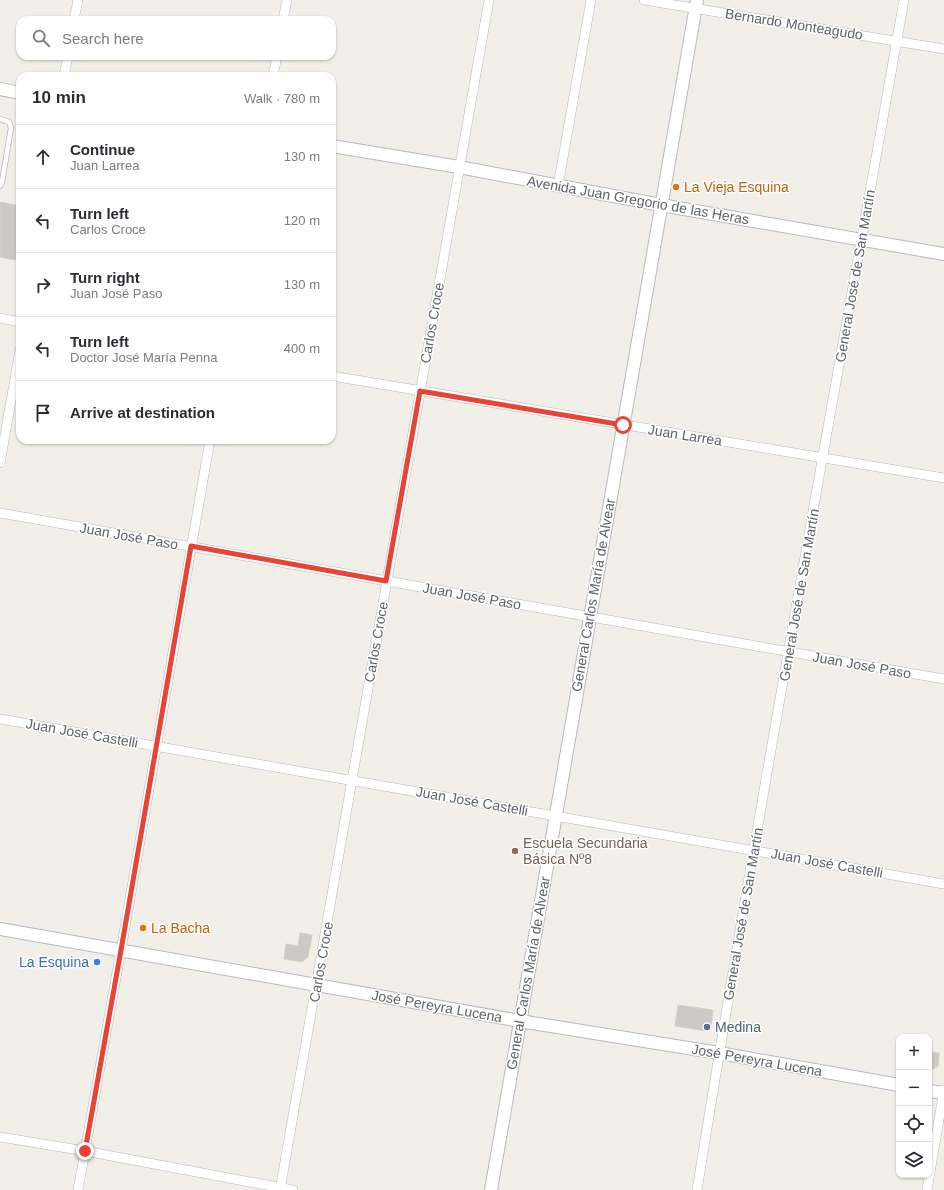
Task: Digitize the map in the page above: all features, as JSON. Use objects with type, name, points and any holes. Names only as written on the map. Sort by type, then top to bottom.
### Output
[{"type":"street","points":[[75,16],[78,0]]},
{"type":"street","points":[[284,16],[287,0]]},
{"type":"street","name":"Carlos Croce","points":[[280,1189],[489,0]]},
{"type":"street","points":[[558,186],[591,0]]},
{"type":"street","name":"Bernardo Monteagudo","points":[[644,0],[696,4],[944,49]]},
{"type":"street","name":"General José de San Martín","points":[[697,1190],[719,1053],[904,0]]},
{"type":"street","name":"General Carlos María de Alvear","points":[[491,1190],[696,4]]},
{"type":"street","points":[[65,72],[67,60]]},
{"type":"street","points":[[274,72],[276,60]]},
{"type":"street","points":[[0,89],[16,92]]},
{"type":"street","name":"Avenida Juan Gregorio de las Heras","points":[[336,147],[460,167],[661,205],[944,254]]},
{"type":"street","points":[[0,318],[16,321]]},
{"type":"street","points":[[0,463],[16,373]]},
{"type":"street","name":"Juan Larrea","points":[[336,377],[944,478]]},
{"type":"street","points":[[78,1190],[209,444]]},
{"type":"street","name":"Juan José Paso","points":[[0,513],[944,679]]},
{"type":"street","name":"Juan José Castelli","points":[[0,719],[944,884]]},
{"type":"street","name":"José Pereyra Lucena","points":[[0,929],[520,1021],[719,1053],[896,1084]]},
{"type":"street","points":[[927,1190],[944,1092],[932,1091]]},
{"type":"street","points":[[0,1137],[85,1151],[280,1189],[293,1190]]},
{"type":"lane","points":[[0,119],[9,122],[11,128],[2,182],[0,186]]},
{"type":"building","points":[[0,202],[16,205],[16,255],[15,260],[0,257]]},
{"type":"building","points":[[300,933],[312,935],[308,957],[302,962],[284,959],[286,944],[298,946]]},
{"type":"building","points":[[678,1005],[713,1010],[711,1029],[706,1031],[675,1026]]},
{"type":"building","points":[[932,1052],[939,1053],[938,1066],[932,1069]]},
{"type":"place","name":"La Vieja Esquina","points":[[676,187]]},
{"type":"place","name":"Escuela Secundaria Básica Nº8","points":[[515,851]]},
{"type":"place","name":"La Bacha","points":[[143,928]]},
{"type":"place","name":"La Esquina","points":[[97,962]]},
{"type":"place","name":"Medina","points":[[707,1027]]},
{"type":"route","points":[[85,1151],[191,546],[386,581],[420,391],[623,425]]}]
